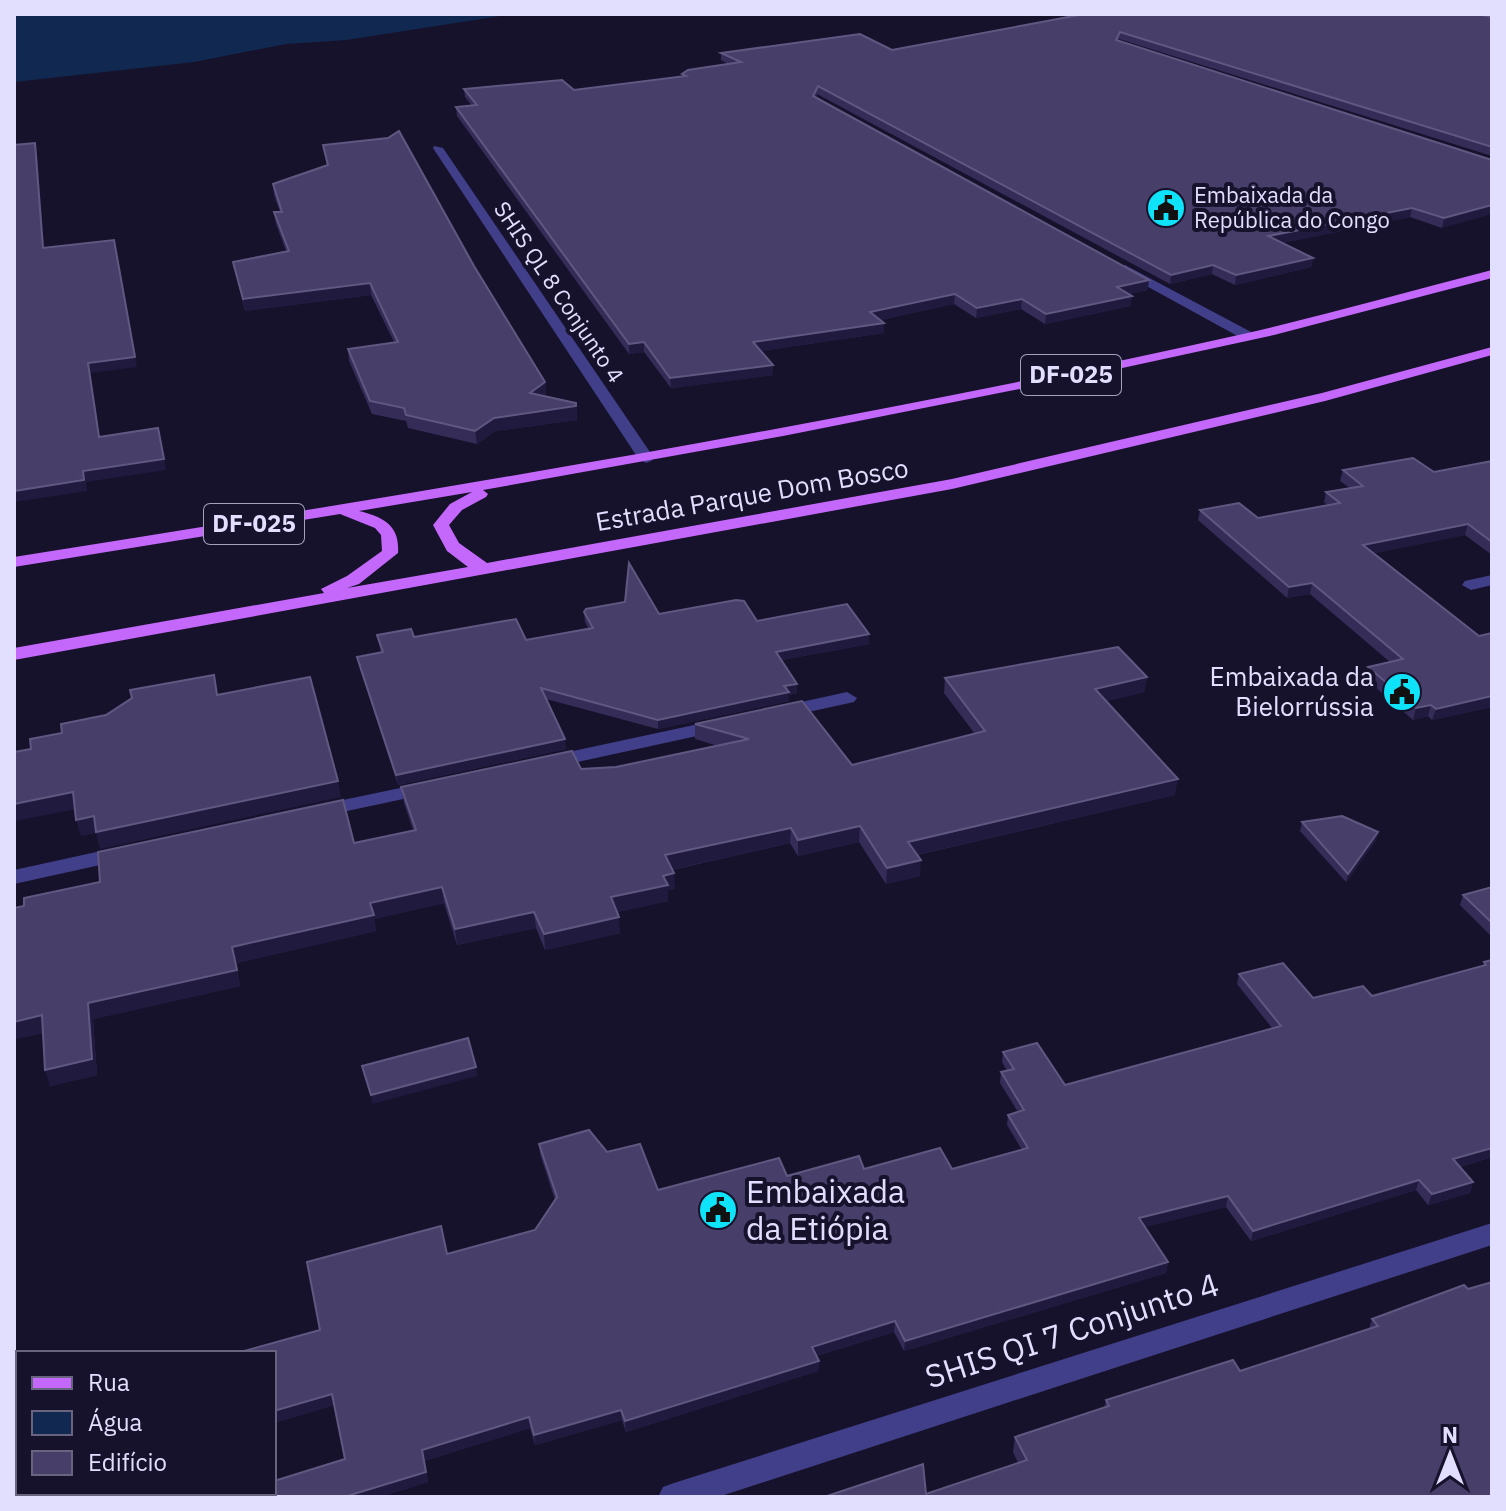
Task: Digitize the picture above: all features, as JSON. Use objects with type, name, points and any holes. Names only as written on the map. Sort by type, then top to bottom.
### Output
[{"type":"main road","name":"Estrada Parque Dom Bosco","points":[[14,562],[495,486],[987,393],[1248,336],[1492,274]]},
{"type":"main road","points":[[1441,287],[1492,291]]},
{"type":"main road","name":"Estrada Parque Dom Bosco","points":[[14,654],[952,484],[1325,397],[1492,351]]},
{"type":"main road","points":[[486,570],[456,553],[445,538],[441,525],[456,507],[495,486]]},
{"type":"main road","points":[[289,605],[353,580],[390,553],[393,538],[387,527],[368,517],[334,512]]},
{"type":"street","name":"SHIS QL 8 Conjunto 4","points":[[438,148],[646,458]]},
{"type":"street","points":[[1109,260],[1248,336]]},
{"type":"street","points":[[1471,585],[1492,580]]},
{"type":"street","points":[[523,768],[847,698]]},
{"type":"street","points":[[292,817],[446,784]]},
{"type":"street","points":[[14,877],[137,850]]},
{"type":"street","name":"SHIS QI 7 Conjunto 4","points":[[674,1497],[1492,1234]]},
{"type":"water","points":[[14,14],[514,14],[346,40],[286,44],[194,62],[14,82]]},
{"type":"building","points":[[1077,14],[1478,14],[1492,17],[1492,147],[1120,32],[1116,40],[1492,160],[1492,205],[1444,218],[1412,208],[1268,236],[1313,258],[1236,275],[1213,265],[1171,275],[818,86],[813,96],[1149,280],[1117,287],[1132,296],[1046,314],[1022,299],[977,308],[955,294],[870,312],[884,323],[753,342],[773,365],[670,378],[644,342],[629,344],[456,107],[477,105],[464,89],[562,80],[574,90],[686,76],[682,74],[688,70],[741,62],[721,53],[860,34],[892,50]]},
{"type":"building","points":[[399,131],[474,266],[545,382],[530,393],[576,403],[576,406],[494,418],[475,431],[406,415],[404,408],[370,401],[348,349],[398,342],[370,283],[243,299],[233,262],[289,251],[274,212],[282,212],[273,184],[328,165],[323,145],[388,138]]},
{"type":"building","points":[[35,143],[43,248],[114,240],[135,357],[88,363],[99,437],[158,428],[164,459],[83,471],[84,480],[14,491],[14,145]]},
{"type":"building","points":[[1413,458],[1434,472],[1492,461],[1492,542],[1468,524],[1363,545],[1479,636],[1492,633],[1492,696],[1436,709],[1431,705],[1416,708],[1368,667],[1403,659],[1312,583],[1289,587],[1200,510],[1239,503],[1258,518],[1340,503],[1326,492],[1363,486],[1343,470]]},
{"type":"building","points":[[629,563],[659,614],[736,600],[744,601],[757,621],[847,604],[869,634],[776,652],[797,684],[784,686],[789,692],[658,720],[541,688],[565,739],[396,775],[357,657],[383,652],[377,635],[411,629],[414,637],[516,619],[526,640],[593,628],[584,612],[586,609],[625,602]]},
{"type":"building","points":[[1118,647],[1147,677],[1095,689],[1178,779],[908,842],[921,860],[887,868],[860,826],[798,840],[791,828],[665,855],[674,873],[663,876],[668,885],[611,897],[619,917],[544,934],[534,912],[455,929],[442,887],[370,903],[374,915],[232,947],[237,970],[88,1003],[92,1059],[45,1070],[42,1015],[14,1022],[14,908],[24,906],[24,898],[100,882],[98,852],[343,800],[354,843],[416,830],[401,787],[572,751],[581,769],[616,767],[749,739],[695,724],[802,701],[852,765],[985,731],[945,678]]},
{"type":"building","points":[[214,675],[217,695],[310,677],[338,781],[96,832],[94,816],[76,820],[73,792],[14,804],[14,752],[31,749],[30,739],[62,733],[61,724],[106,715],[132,698],[130,690]]},
{"type":"building","points":[[1342,816],[1378,832],[1348,874],[1302,822]]},
{"type":"building","points":[[1492,887],[1492,923],[1463,895]]},
{"type":"building","points":[[1492,960],[1492,1148],[1453,1159],[1473,1182],[1432,1194],[1419,1180],[1253,1231],[1228,1196],[1139,1218],[1168,1262],[905,1341],[895,1321],[812,1347],[819,1361],[625,1421],[621,1410],[534,1435],[529,1417],[422,1450],[426,1472],[344,1497],[14,1497],[16,1402],[16,1495],[276,1495],[276,1480],[345,1459],[332,1394],[276,1410],[276,1351],[244,1351],[320,1330],[307,1262],[441,1226],[447,1254],[535,1230],[557,1197],[539,1144],[589,1130],[607,1152],[640,1144],[658,1190],[779,1158],[787,1176],[859,1156],[864,1169],[940,1148],[952,1169],[1028,1148],[1008,1115],[1024,1110],[1001,1072],[1014,1069],[1003,1052],[1037,1043],[1065,1085],[1281,1026],[1239,974],[1283,963],[1313,998],[1363,986],[1372,996],[1486,965],[1484,962]]},
{"type":"building","points":[[468,1038],[476,1067],[371,1095],[362,1066]]},
{"type":"building","points":[[1492,1282],[1492,1497],[827,1497],[923,1464],[926,1494],[1027,1460],[1015,1437],[1109,1406],[1106,1400],[1233,1360],[1240,1371],[1378,1326],[1372,1319],[1464,1285],[1468,1289]]},
{"type":"place","name":"Embaixada da República do Congo","points":[[1166,208]]},
{"type":"place","name":"Embaixada da Bielorrússia","points":[[1402,692]]},
{"type":"place","name":"Embaixada da Etiópia","points":[[718,1210]]}]
